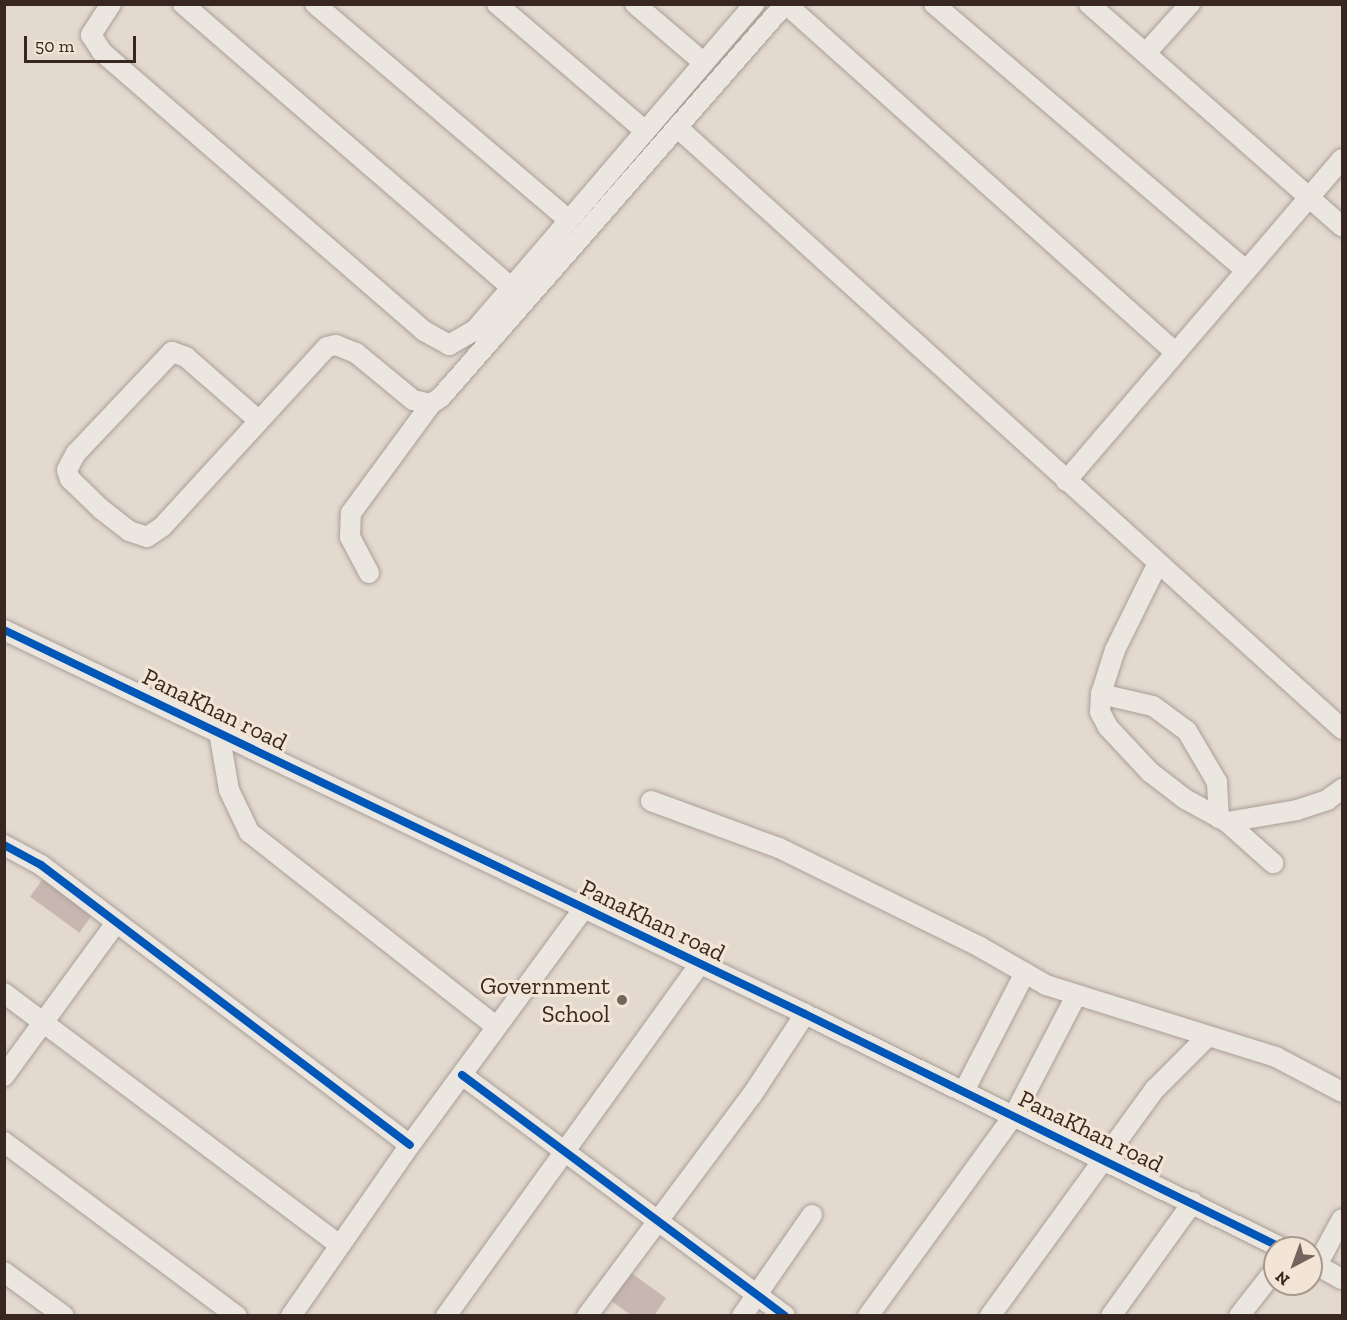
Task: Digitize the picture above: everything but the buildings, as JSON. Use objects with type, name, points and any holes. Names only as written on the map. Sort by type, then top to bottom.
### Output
[{"type":"street","points":[[111,4],[91,34],[93,43],[424,332],[439,341],[456,344],[475,330],[512,288],[703,62],[746,7]]},
{"type":"street","points":[[183,4],[512,288]]},
{"type":"street","points":[[315,4],[569,220]]},
{"type":"street","points":[[497,4],[645,131]]},
{"type":"street","points":[[635,4],[703,62]]},
{"type":"street","points":[[369,573],[350,537],[351,513],[431,404],[453,385],[786,4],[1175,352]]},
{"type":"street","points":[[934,4],[1245,270]]},
{"type":"street","points":[[1089,4],[1342,226]]},
{"type":"street","points":[[1146,53],[1190,4]]},
{"type":"street","points":[[676,128],[1157,565],[1342,729]]},
{"type":"street","points":[[1066,481],[1342,159]]},
{"type":"street","points":[[257,419],[186,357],[172,352],[76,453],[67,470],[70,479],[101,509],[129,531],[147,537],[162,527],[257,419],[319,354],[336,345],[356,353],[413,400],[431,404]]},
{"type":"street","points":[[1157,565],[1132,610],[1101,694],[1104,721],[1150,772],[1185,799],[1223,820],[1274,864]]},
{"type":"street","name":"PanaKhan road","points":[[4,630],[584,908],[698,966],[805,1014],[1263,1238]]},
{"type":"street","points":[[1101,694],[1153,706],[1187,731],[1217,782],[1223,820]]},
{"type":"street","points":[[219,732],[229,790],[249,832],[496,1028]]},
{"type":"street","points":[[1223,820],[1297,810],[1327,800],[1342,789]]},
{"type":"street","points":[[651,801],[779,848],[1024,973],[1076,996],[1276,1057],[1342,1092]]},
{"type":"street","points":[[4,845],[41,865],[410,1145]]},
{"type":"street","points":[[291,1316],[410,1145],[584,908]]},
{"type":"street","points":[[4,1076],[46,1022],[116,923]]},
{"type":"street","points":[[446,1316],[698,966]]},
{"type":"street","points":[[964,1091],[1024,973]]},
{"type":"street","points":[[4,993],[46,1022],[340,1245]]},
{"type":"street","points":[[868,1316],[1014,1115],[1076,996]]},
{"type":"street","points":[[586,1316],[752,1095],[805,1014]]},
{"type":"street","points":[[990,1316],[1155,1089],[1207,1037]]},
{"type":"street","points":[[462,1075],[785,1316]]},
{"type":"street","points":[[4,1142],[237,1316]]},
{"type":"street","points":[[1111,1316],[1193,1202]]},
{"type":"street","points":[[742,1316],[812,1215]]},
{"type":"street","points":[[1323,1250],[1342,1219]]},
{"type":"street","points":[[1323,1269],[1342,1279]]},
{"type":"street","points":[[4,1272],[64,1316]]},
{"type":"street","points":[[1239,1316],[1263,1285]]},
{"type":"cycle path","points":[[4,630],[805,1014],[1263,1239]]},
{"type":"cycle path","points":[[4,845],[41,865],[410,1145]]},
{"type":"cycle path","points":[[462,1075],[785,1316]]},
{"type":"place","name":"Government School","points":[[622,1000]]}]
